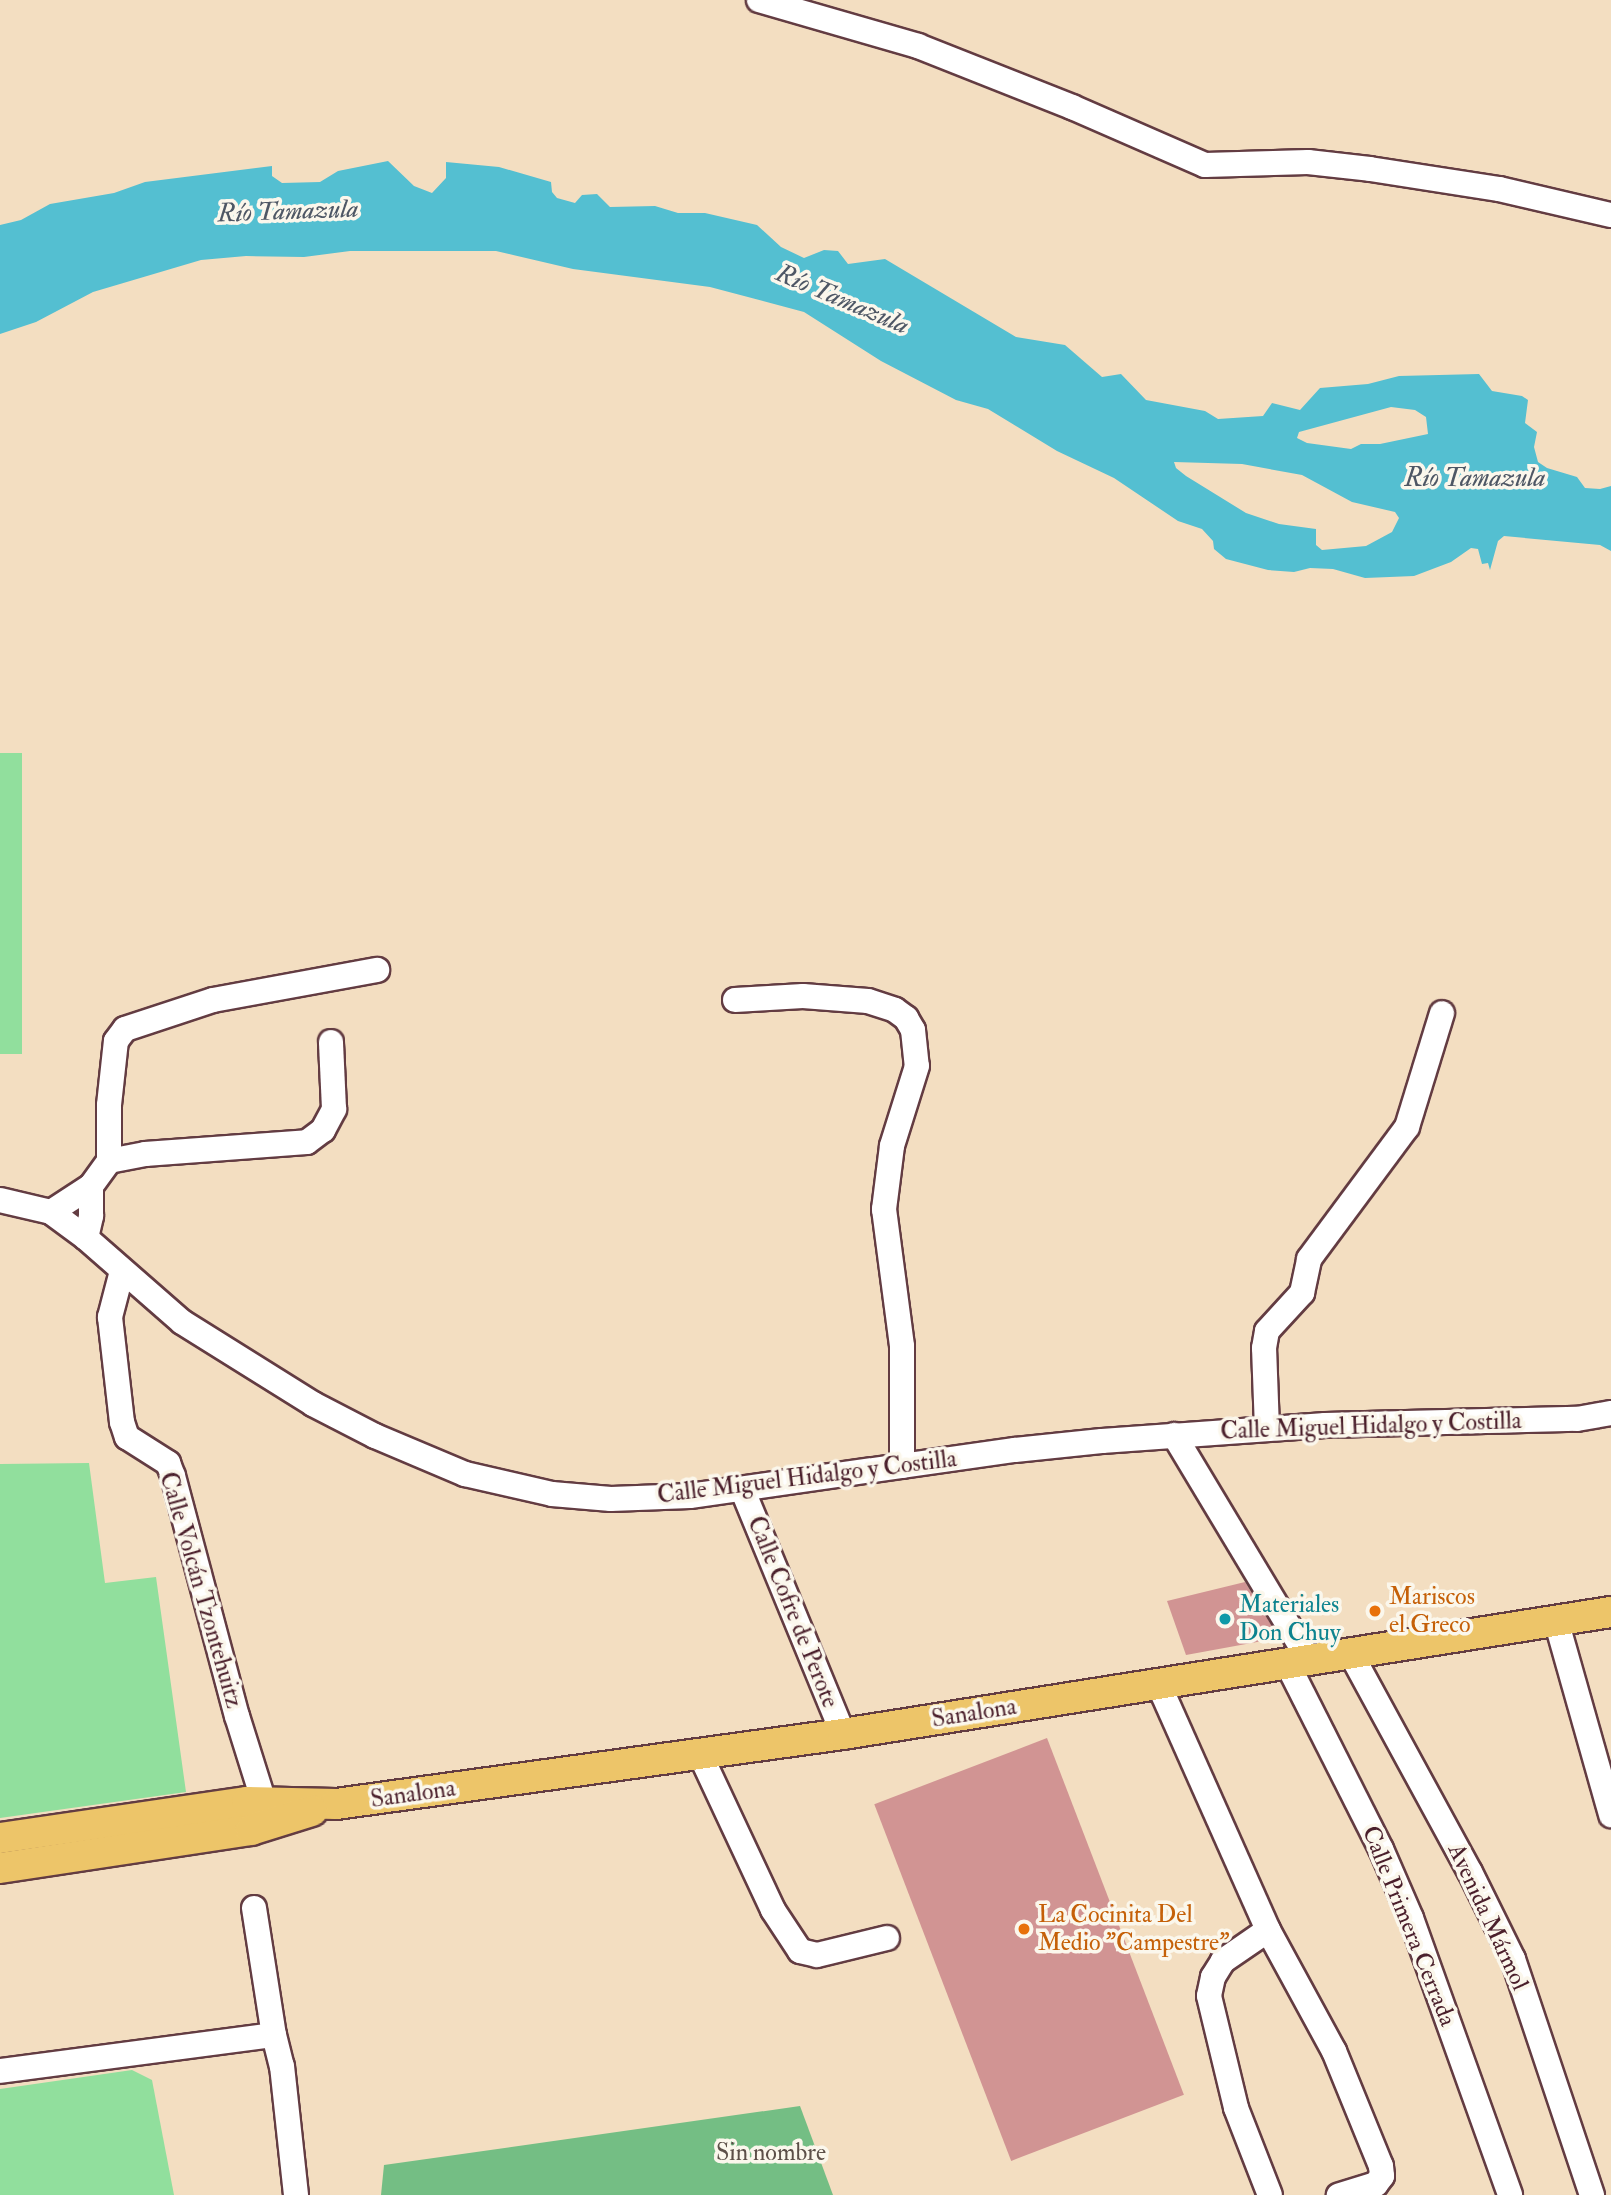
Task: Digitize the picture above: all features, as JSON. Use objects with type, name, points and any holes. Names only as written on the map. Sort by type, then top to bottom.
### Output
[{"type":"main road","name":"Sanalona","points":[[336,1804],[844,1734],[1611,1612]]},
{"type":"main road","points":[[0,1868],[69,1843],[247,1802],[336,1804]]},
{"type":"main road","points":[[0,1838],[69,1843],[251,1830],[336,1804]]},
{"type":"street","points":[[759,0],[918,46],[1072,107],[1205,165],[1308,162],[1370,169],[1499,189],[1611,215]]},
{"type":"street","points":[[51,1212],[91,1186],[109,1161],[109,1105],[116,1041],[125,1029],[213,1000],[377,970]]},
{"type":"street","points":[[735,1000],[803,996],[868,1001],[895,1010],[913,1030],[917,1066],[892,1146],[884,1209],[902,1346],[902,1466]]},
{"type":"street","points":[[1267,1429],[1264,1348],[1267,1331],[1302,1293],[1309,1259],[1407,1127],[1442,1013]]},
{"type":"street","points":[[109,1161],[145,1154],[307,1142],[323,1130],[334,1109],[331,1042]]},
{"type":"street","points":[[86,1238],[91,1216],[91,1186]]},
{"type":"street","name":"Calle Miguel Hidalgo y Costilla","points":[[0,1200],[51,1212],[86,1238],[183,1322],[243,1362],[375,1436],[465,1474],[552,1494],[611,1499],[743,1490],[1015,1450],[1267,1429],[1577,1419],[1611,1413]]},
{"type":"street","name":"Calle Volcán Tzontehuitz","points":[[122,1271],[110,1317],[122,1422],[127,1437],[168,1463],[173,1476],[237,1716],[264,1802]]},
{"type":"street","name":"Calle Primera Cerrada","points":[[1174,1436],[1299,1663],[1411,1918],[1510,2195]]},
{"type":"street","name":"Calle Cofre de Perote","points":[[743,1490],[844,1734]]},
{"type":"street","points":[[1556,1620],[1610,1806]]},
{"type":"street","name":"Avenida Mármol","points":[[1351,1654],[1470,1871],[1513,1959],[1592,2195]]},
{"type":"street","points":[[1159,1685],[1268,1930],[1334,2051],[1381,2166],[1382,2176],[1376,2184],[1339,2195]]},
{"type":"street","points":[[701,1754],[773,1910],[800,1951],[817,1955],[887,1938]]},
{"type":"street","points":[[254,1908],[274,2035],[282,2066],[296,2195]]},
{"type":"street","points":[[1268,1930],[1223,1961],[1213,1977],[1209,1996],[1236,2108],[1270,2195]]},
{"type":"street","points":[[0,2071],[274,2035]]},
{"type":"green space","points":[[0,753],[22,753],[22,1054],[0,1054]]},
{"type":"green space","points":[[89,1463],[105,1583],[156,1577],[186,1792],[0,1818],[0,1464]]},
{"type":"green space","points":[[132,2070],[152,2080],[174,2195],[0,2195],[0,2089]]},
{"type":"green space","name":"Sin nombre","points":[[800,2106],[833,2195],[381,2195],[384,2165]]},
{"type":"water","name":"Río Tamazula","points":[[388,161],[414,186],[432,193],[446,178],[446,162],[499,167],[551,182],[552,192],[557,198],[575,203],[582,195],[597,194],[610,207],[655,206],[678,213],[705,213],[757,225],[781,247],[804,258],[824,250],[838,251],[848,264],[885,259],[1016,337],[1065,345],[1102,377],[1121,374],[1146,400],[1205,411],[1218,419],[1263,416],[1272,403],[1300,410],[1320,388],[1368,384],[1399,376],[1479,374],[1492,391],[1522,396],[1528,400],[1525,423],[1537,432],[1534,447],[1538,462],[1547,468],[1577,477],[1585,488],[1600,489],[1611,486],[1611,551],[1600,545],[1504,536],[1498,541],[1490,570],[1488,563],[1482,564],[1478,549],[1471,548],[1451,562],[1414,576],[1365,578],[1333,569],[1310,568],[1294,572],[1268,570],[1226,559],[1214,549],[1213,541],[1202,529],[1178,521],[1114,478],[1057,451],[988,409],[956,400],[881,361],[804,312],[710,287],[573,269],[496,251],[350,251],[304,257],[246,256],[201,260],[93,292],[36,322],[0,334],[0,225],[21,220],[50,204],[114,193],[145,182],[272,166],[272,176],[282,183],[320,182],[338,171]],"holes":[[[1391,407],[1415,410],[1426,417],[1428,434],[1380,444],[1361,444],[1351,449],[1307,443],[1297,438],[1299,432]],[[1174,462],[1242,464],[1302,475],[1352,502],[1395,512],[1399,518],[1392,532],[1366,546],[1322,550],[1316,545],[1316,529],[1279,524],[1246,513],[1186,476],[1176,468]]]},
{"type":"building","name":"Materiales Don Chuy","points":[[1245,1582],[1279,1638],[1186,1655],[1167,1601]]},
{"type":"building","name":"La Cocinita Del Medio \"Campestre\"","points":[[1047,1738],[1184,2095],[1011,2161],[874,1804]]},
{"type":"place","name":"Mariscos el Greco","points":[[1375,1611]]},
{"type":"place","name":"Materiales Don Chuy","points":[[1225,1619]]},
{"type":"place","name":"La Cocinita Del Medio \"Campestre\"","points":[[1024,1929]]}]
